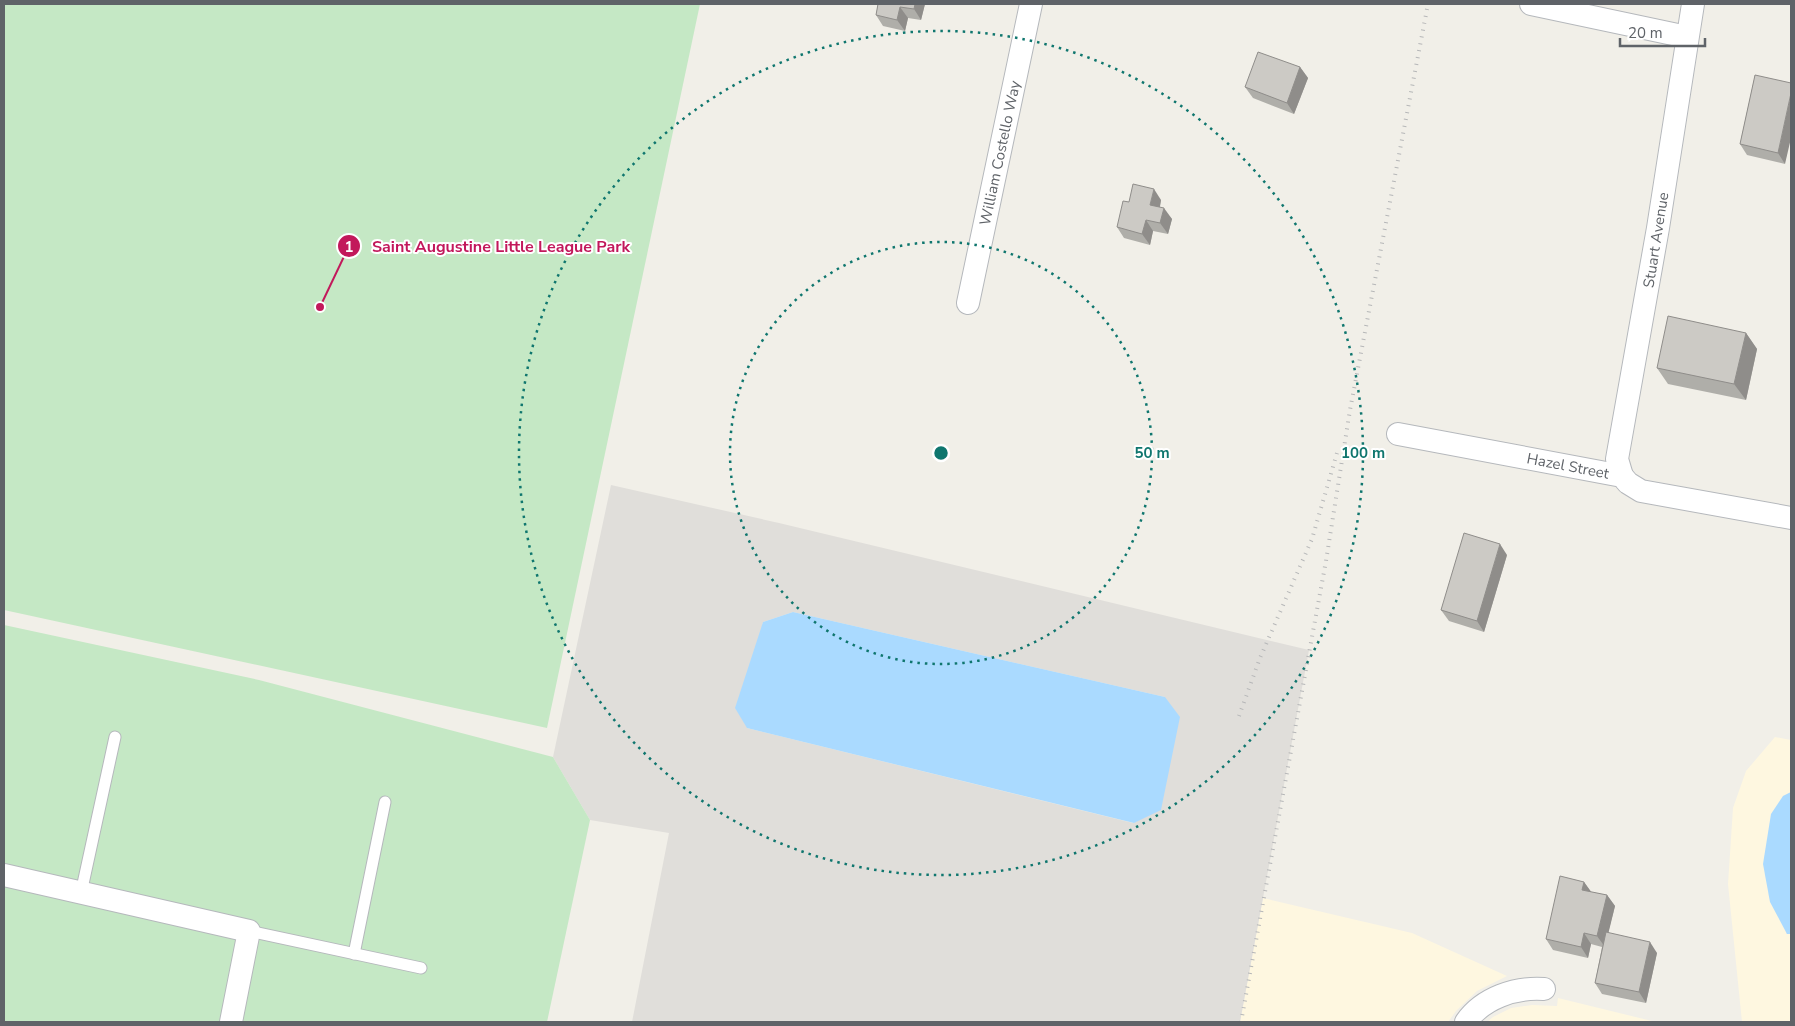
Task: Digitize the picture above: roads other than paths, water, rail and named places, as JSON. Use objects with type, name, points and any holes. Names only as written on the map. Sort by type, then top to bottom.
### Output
[{"type":"street","name":"William Costello Way","points":[[968,303],[1031,4]]},
{"type":"street","points":[[1530,4],[1687,37]]},
{"type":"street","name":"Stuart Avenue","points":[[1622,476],[1617,459],[1658,228],[1693,4]]},
{"type":"street","name":"Hazel Street","points":[[1398,434],[1622,476],[1628,483],[1641,491],[1791,518]]},
{"type":"street","points":[[4,875],[249,931],[231,1022]]},
{"type":"street","points":[[1466,1022],[1486,1003],[1508,992],[1532,988],[1544,989]]},
{"type":"lane","points":[[81,893],[115,737]]},
{"type":"lane","points":[[354,954],[384,802]]},
{"type":"lane","points":[[249,931],[422,968]]},
{"type":"water","points":[[793,612],[1165,697],[1180,717],[1161,810],[1134,823],[747,728],[735,708],[763,622]]},
{"type":"water","points":[[1791,792],[1791,934],[1787,934],[1770,902],[1763,864],[1771,814],[1783,796]]},
{"type":"railway","points":[[1241,1022],[1326,561],[1350,410],[1428,4]]},
{"type":"railway","points":[[1239,716],[1260,658],[1312,539],[1337,453]]},
{"type":"place","name":"Saint Augustine Little League Park","points":[[320,307]]}]
